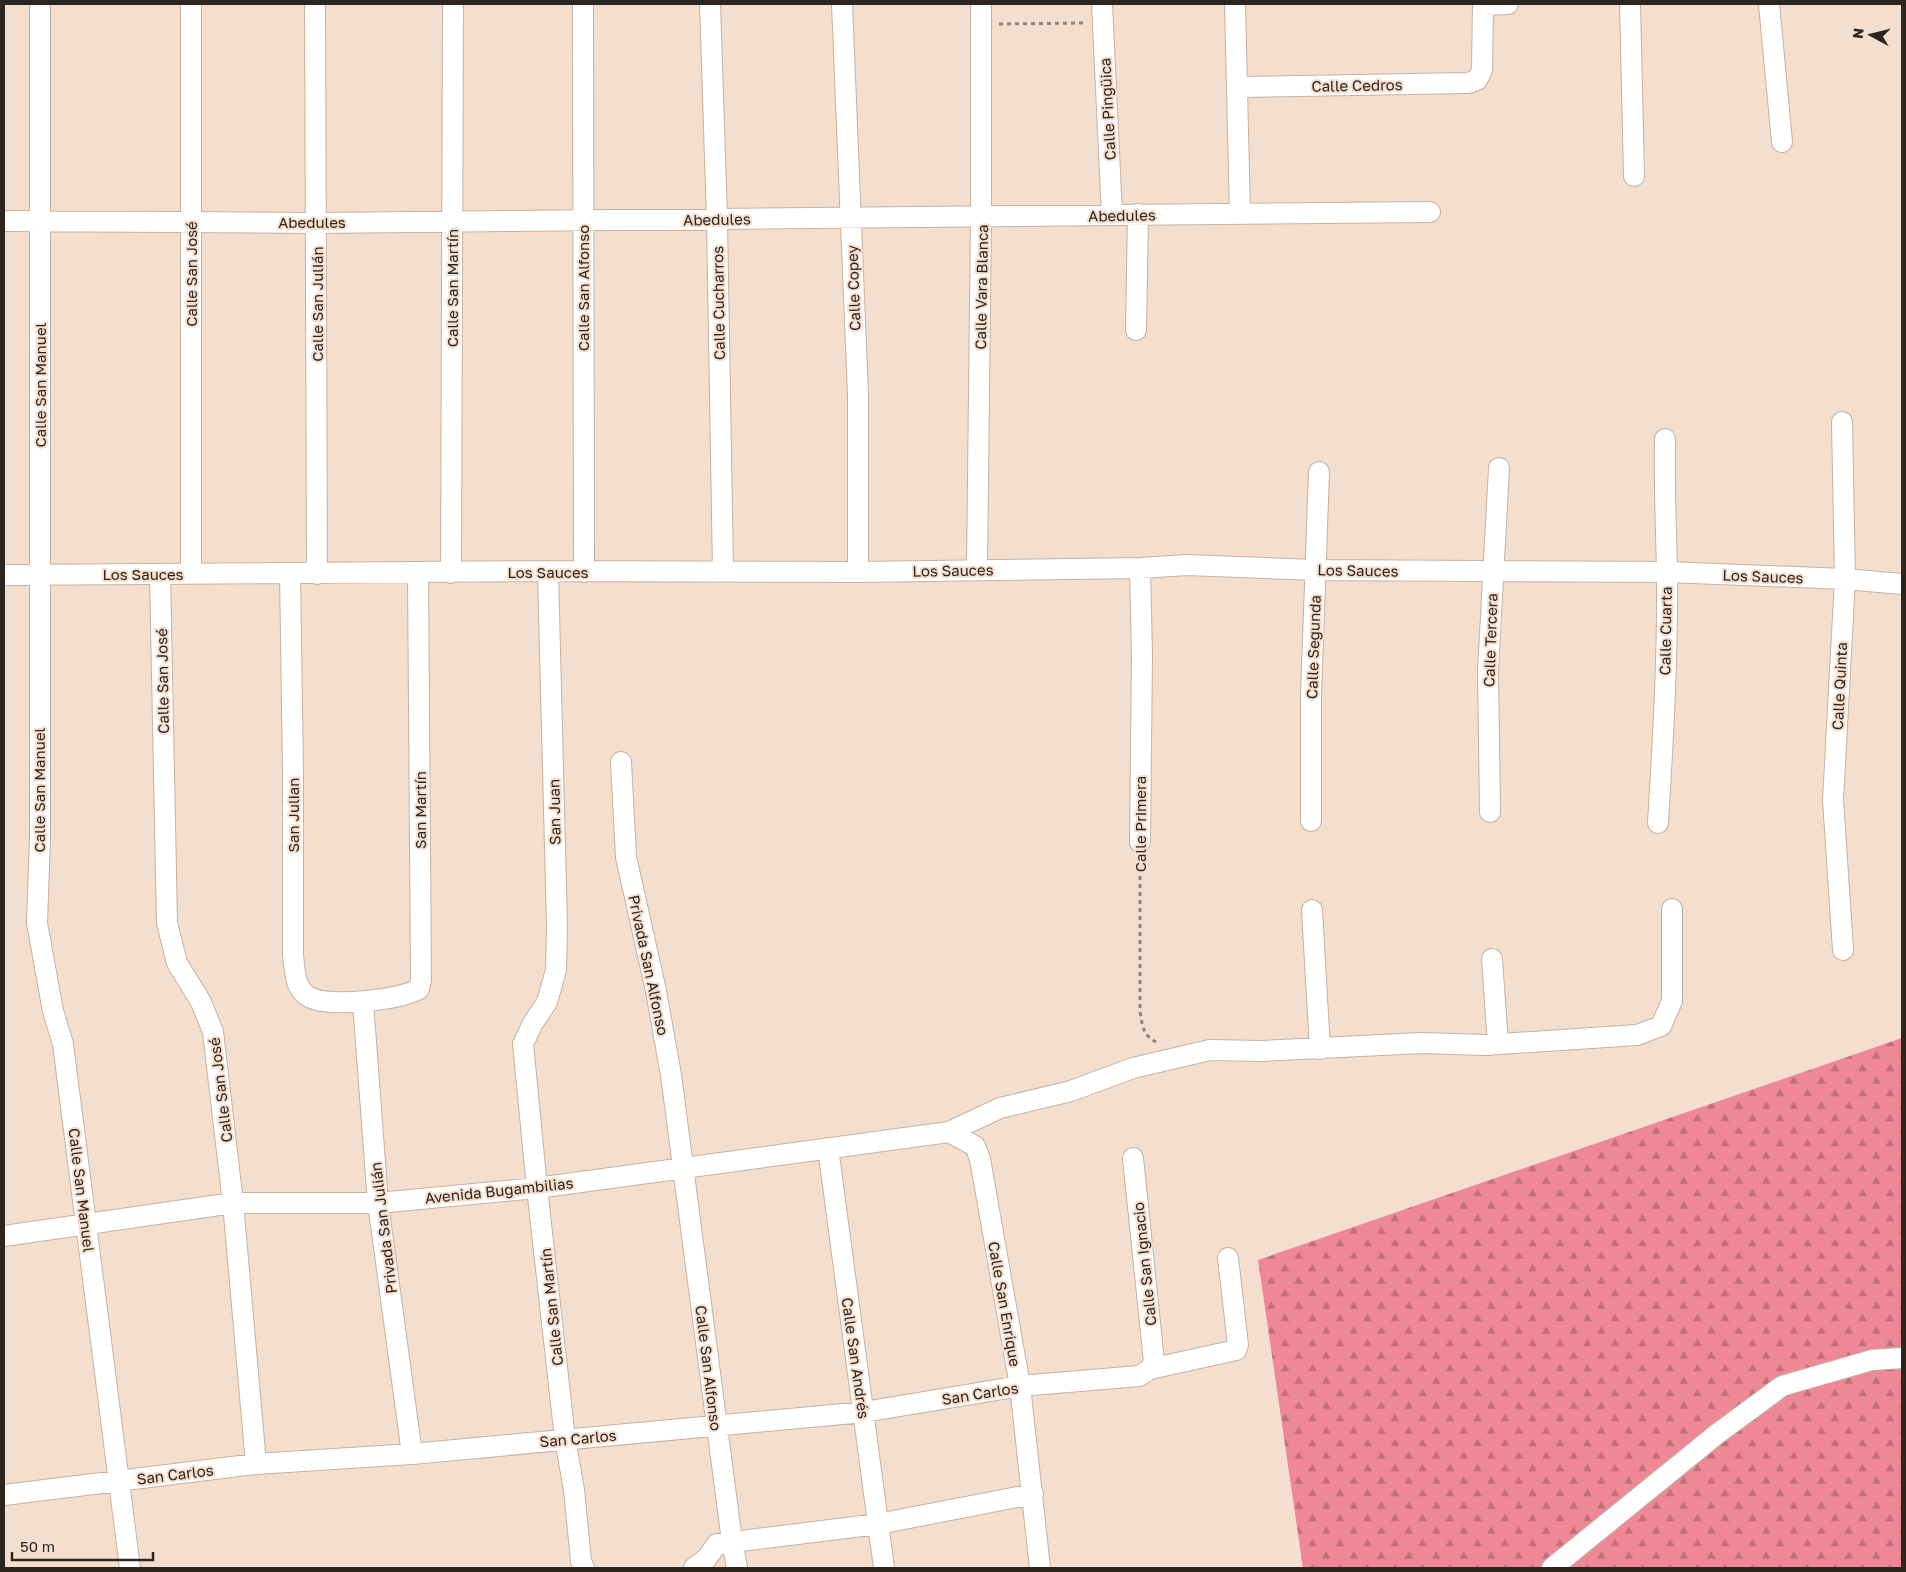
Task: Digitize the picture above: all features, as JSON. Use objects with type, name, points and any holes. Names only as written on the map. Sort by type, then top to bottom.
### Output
[{"type":"street","name":"Calle San Manuel","points":[[40,4],[40,838],[37,923],[53,1012],[63,1044],[130,1568]]},
{"type":"street","name":"Calle San José","points":[[191,4],[191,574]]},
{"type":"street","name":"Calle San Julián","points":[[315,4],[317,574]]},
{"type":"street","name":"Calle San Martín","points":[[451,573],[453,4]]},
{"type":"street","name":"Calle San Alfonso","points":[[583,4],[584,572]]},
{"type":"street","name":"Calle Cucharros","points":[[710,4],[717,219],[723,572]]},
{"type":"street","name":"Calle Copey","points":[[842,4],[858,395],[858,572]]},
{"type":"street","points":[[1235,4],[1240,214]]},
{"type":"street","points":[[1483,4],[1508,4]]},
{"type":"street","name":"Calle Cedros","points":[[1237,87],[1468,83],[1477,80],[1482,70],[1483,4]]},
{"type":"street","points":[[1630,4],[1634,176]]},
{"type":"street","points":[[1769,4],[1782,142]]},
{"type":"street","name":"Calle Pingüica","points":[[1102,13],[1112,215]]},
{"type":"street","name":"Calle Vara Blanca","points":[[977,569],[981,14]]},
{"type":"street","name":"Abedules","points":[[4,221],[316,223],[1430,212]]},
{"type":"street","points":[[1136,330],[1138,214]]},
{"type":"street","name":"Calle Quinta","points":[[1842,422],[1845,579],[1833,800],[1843,950]]},
{"type":"street","name":"Calle Cuarta","points":[[1658,823],[1663,742],[1667,572],[1664,485],[1665,439]]},
{"type":"street","name":"Calle Tercera","points":[[1490,812],[1488,671],[1499,468]]},
{"type":"street","name":"Calle Segunda","points":[[1311,821],[1311,695],[1319,472]]},
{"type":"street","name":"Los Sauces","points":[[4,575],[418,572],[858,572],[1140,568],[1186,565],[1315,570],[1667,572],[1845,579],[1902,584]]},
{"type":"street","name":"Calle Primera","points":[[1140,568],[1142,656],[1140,842]]},
{"type":"street","name":"San Martín","points":[[363,1002],[410,994],[419,989],[421,980],[418,572]]},
{"type":"street","name":"San Juan","points":[[523,1044],[533,1023],[547,1002],[556,970],[557,927],[548,572]]},
{"type":"street","name":"San Julian","points":[[290,573],[293,955],[296,982],[307,996],[321,1001],[363,1002]]},
{"type":"street","name":"Calle San José","points":[[160,574],[167,923],[177,963],[201,1002],[213,1032],[233,1203],[256,1464]]},
{"type":"street","name":"Privada San Alfonso","points":[[621,762],[626,856],[658,1000],[671,1075],[683,1167]]},
{"type":"street","name":"Avenida Bugambilias","points":[[4,1236],[233,1203],[378,1203],[537,1188],[949,1132],[1000,1108],[1071,1091],[1133,1068],[1166,1062],[1186,1054],[1210,1050],[1262,1051],[1422,1043],[1498,1044],[1637,1035],[1661,1026],[1672,1001],[1672,909]]},
{"type":"street","points":[[1312,910],[1320,1049]]},
{"type":"street","points":[[1492,959],[1498,1044]]},
{"type":"street","name":"Privada San Julián","points":[[363,1002],[378,1203],[412,1454]]},
{"type":"street","name":"Calle San Martín","points":[[523,1044],[565,1439],[584,1568]]},
{"type":"street","name":"Calle San Enrique","points":[[949,1132],[975,1146],[980,1159],[1020,1386],[1040,1568]]},
{"type":"street","name":"Calle San Andrés","points":[[828,1148],[884,1568]]},
{"type":"street","name":"Calle San Ignacio","points":[[1133,1158],[1154,1362],[1150,1369]]},
{"type":"street","name":"Calle San Alfonso","points":[[683,1167],[737,1568]]},
{"type":"street","name":"San Carlos","points":[[4,1495],[256,1464],[412,1454],[864,1412],[1020,1386],[1139,1376],[1150,1369],[1236,1350],[1238,1345],[1228,1258]]},
{"type":"street","points":[[1552,1568],[1716,1434],[1782,1386],[1872,1360],[1902,1358]]},
{"type":"street","points":[[694,1568],[707,1558],[718,1544],[878,1524],[1033,1494]]},
{"type":"path","points":[[981,14],[1014,25],[1102,13]]},
{"type":"path","name":"Calle Primera","points":[[1140,842],[1140,1012],[1147,1037],[1158,1043]]},
{"type":"green space","points":[[1902,1038],[1902,1568],[1303,1568],[1258,1260]]}]
